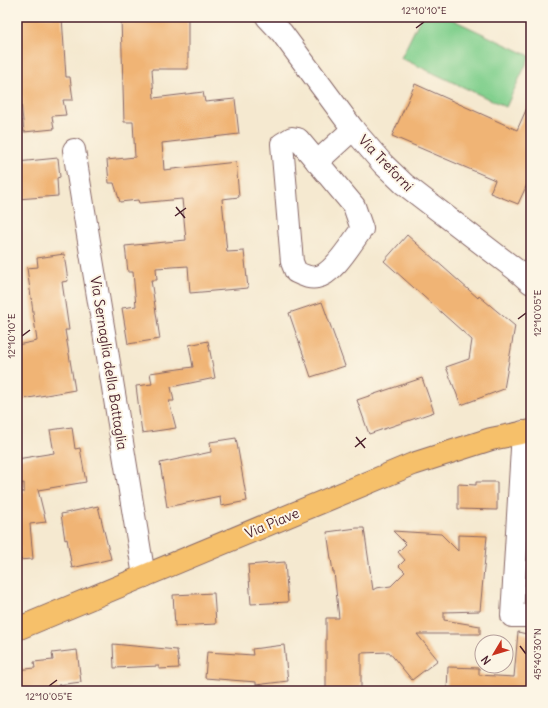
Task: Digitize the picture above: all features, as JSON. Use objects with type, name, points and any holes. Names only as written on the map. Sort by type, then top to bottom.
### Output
[{"type":"main road","name":"Via Piave","points":[[17,629],[413,464],[491,439],[527,431]]},
{"type":"street","name":"Via Treforni","points":[[267,17],[282,33],[322,84],[353,129],[383,164],[404,184],[515,269],[531,284]]},
{"type":"street","points":[[318,162],[353,129]]},
{"type":"street","points":[[292,138],[298,139],[318,162],[354,206],[362,229],[329,273],[317,278],[307,277],[296,272],[292,262],[282,144],[292,138]]},
{"type":"street","name":"Via Sernaglia della Battaglia","points":[[74,150],[144,576]]},
{"type":"street","points":[[527,431],[512,616],[531,616]]},
{"type":"green space","points":[[421,17],[447,17],[530,56],[506,107],[401,58]]},
{"type":"building","points":[[17,17],[62,17],[66,77],[70,77],[73,100],[63,100],[66,115],[52,116],[54,129],[24,132],[17,62]]},
{"type":"building","points":[[121,17],[188,17],[188,69],[152,69],[154,98],[203,92],[205,102],[235,99],[239,134],[162,143],[164,170],[236,162],[239,197],[222,199],[227,252],[244,251],[248,288],[190,293],[188,266],[156,268],[157,280],[151,280],[160,339],[128,344],[122,308],[136,306],[133,272],[128,272],[125,246],[186,240],[182,199],[139,203],[138,200],[120,202],[114,183],[109,183],[107,160],[135,157],[133,122],[124,122]]},
{"type":"building","points":[[415,84],[517,130],[531,99],[531,176],[518,204],[490,193],[495,180],[392,136]]},
{"type":"building","points":[[58,158],[60,177],[57,178],[58,196],[17,199],[17,162]]},
{"type":"building","points":[[407,235],[478,298],[479,296],[515,326],[504,389],[461,405],[446,367],[469,359],[472,340],[384,261]]},
{"type":"building","points":[[64,254],[68,281],[62,282],[69,330],[65,330],[75,390],[17,400],[17,345],[37,341],[27,268],[38,267],[37,258]]},
{"type":"building","points":[[322,302],[345,366],[311,377],[289,313]]},
{"type":"building","points":[[208,341],[215,378],[171,387],[174,401],[169,401],[176,428],[142,433],[136,386],[152,384],[150,373],[193,367],[189,345]]},
{"type":"building","points":[[422,378],[434,412],[369,434],[357,400]]},
{"type":"building","points":[[72,427],[75,449],[80,448],[86,482],[38,490],[46,522],[30,524],[33,559],[17,560],[17,492],[24,492],[24,483],[17,484],[17,459],[54,453],[50,430]]},
{"type":"building","points":[[236,438],[247,501],[221,506],[220,496],[167,507],[160,463],[211,452],[210,442]]},
{"type":"building","points":[[476,482],[497,482],[497,510],[458,509],[458,484],[476,485]]},
{"type":"building","points":[[98,506],[111,559],[72,568],[67,539],[65,540],[61,514]]},
{"type":"building","points":[[364,528],[373,590],[376,588],[391,586],[405,572],[399,566],[405,560],[398,552],[406,544],[393,531],[441,534],[458,551],[458,535],[487,536],[480,611],[444,612],[444,620],[480,626],[480,634],[417,634],[438,660],[412,680],[389,652],[361,653],[361,691],[326,691],[326,618],[339,618],[334,572],[327,532]]},
{"type":"building","points":[[285,562],[288,602],[251,604],[248,565]]},
{"type":"building","points":[[214,593],[216,624],[175,626],[173,595]]},
{"type":"building","points":[[518,632],[531,635],[531,691],[447,691],[448,667],[474,668],[474,674],[479,675],[514,677]]},
{"type":"building","points":[[113,644],[177,650],[179,668],[159,669],[159,666],[114,668]]},
{"type":"building","points":[[284,645],[288,681],[256,685],[256,682],[205,678],[207,652],[253,655],[252,649]]},
{"type":"building","points":[[77,650],[81,682],[58,685],[59,691],[17,691],[17,670],[35,668],[34,662],[53,660],[52,653]]}]
